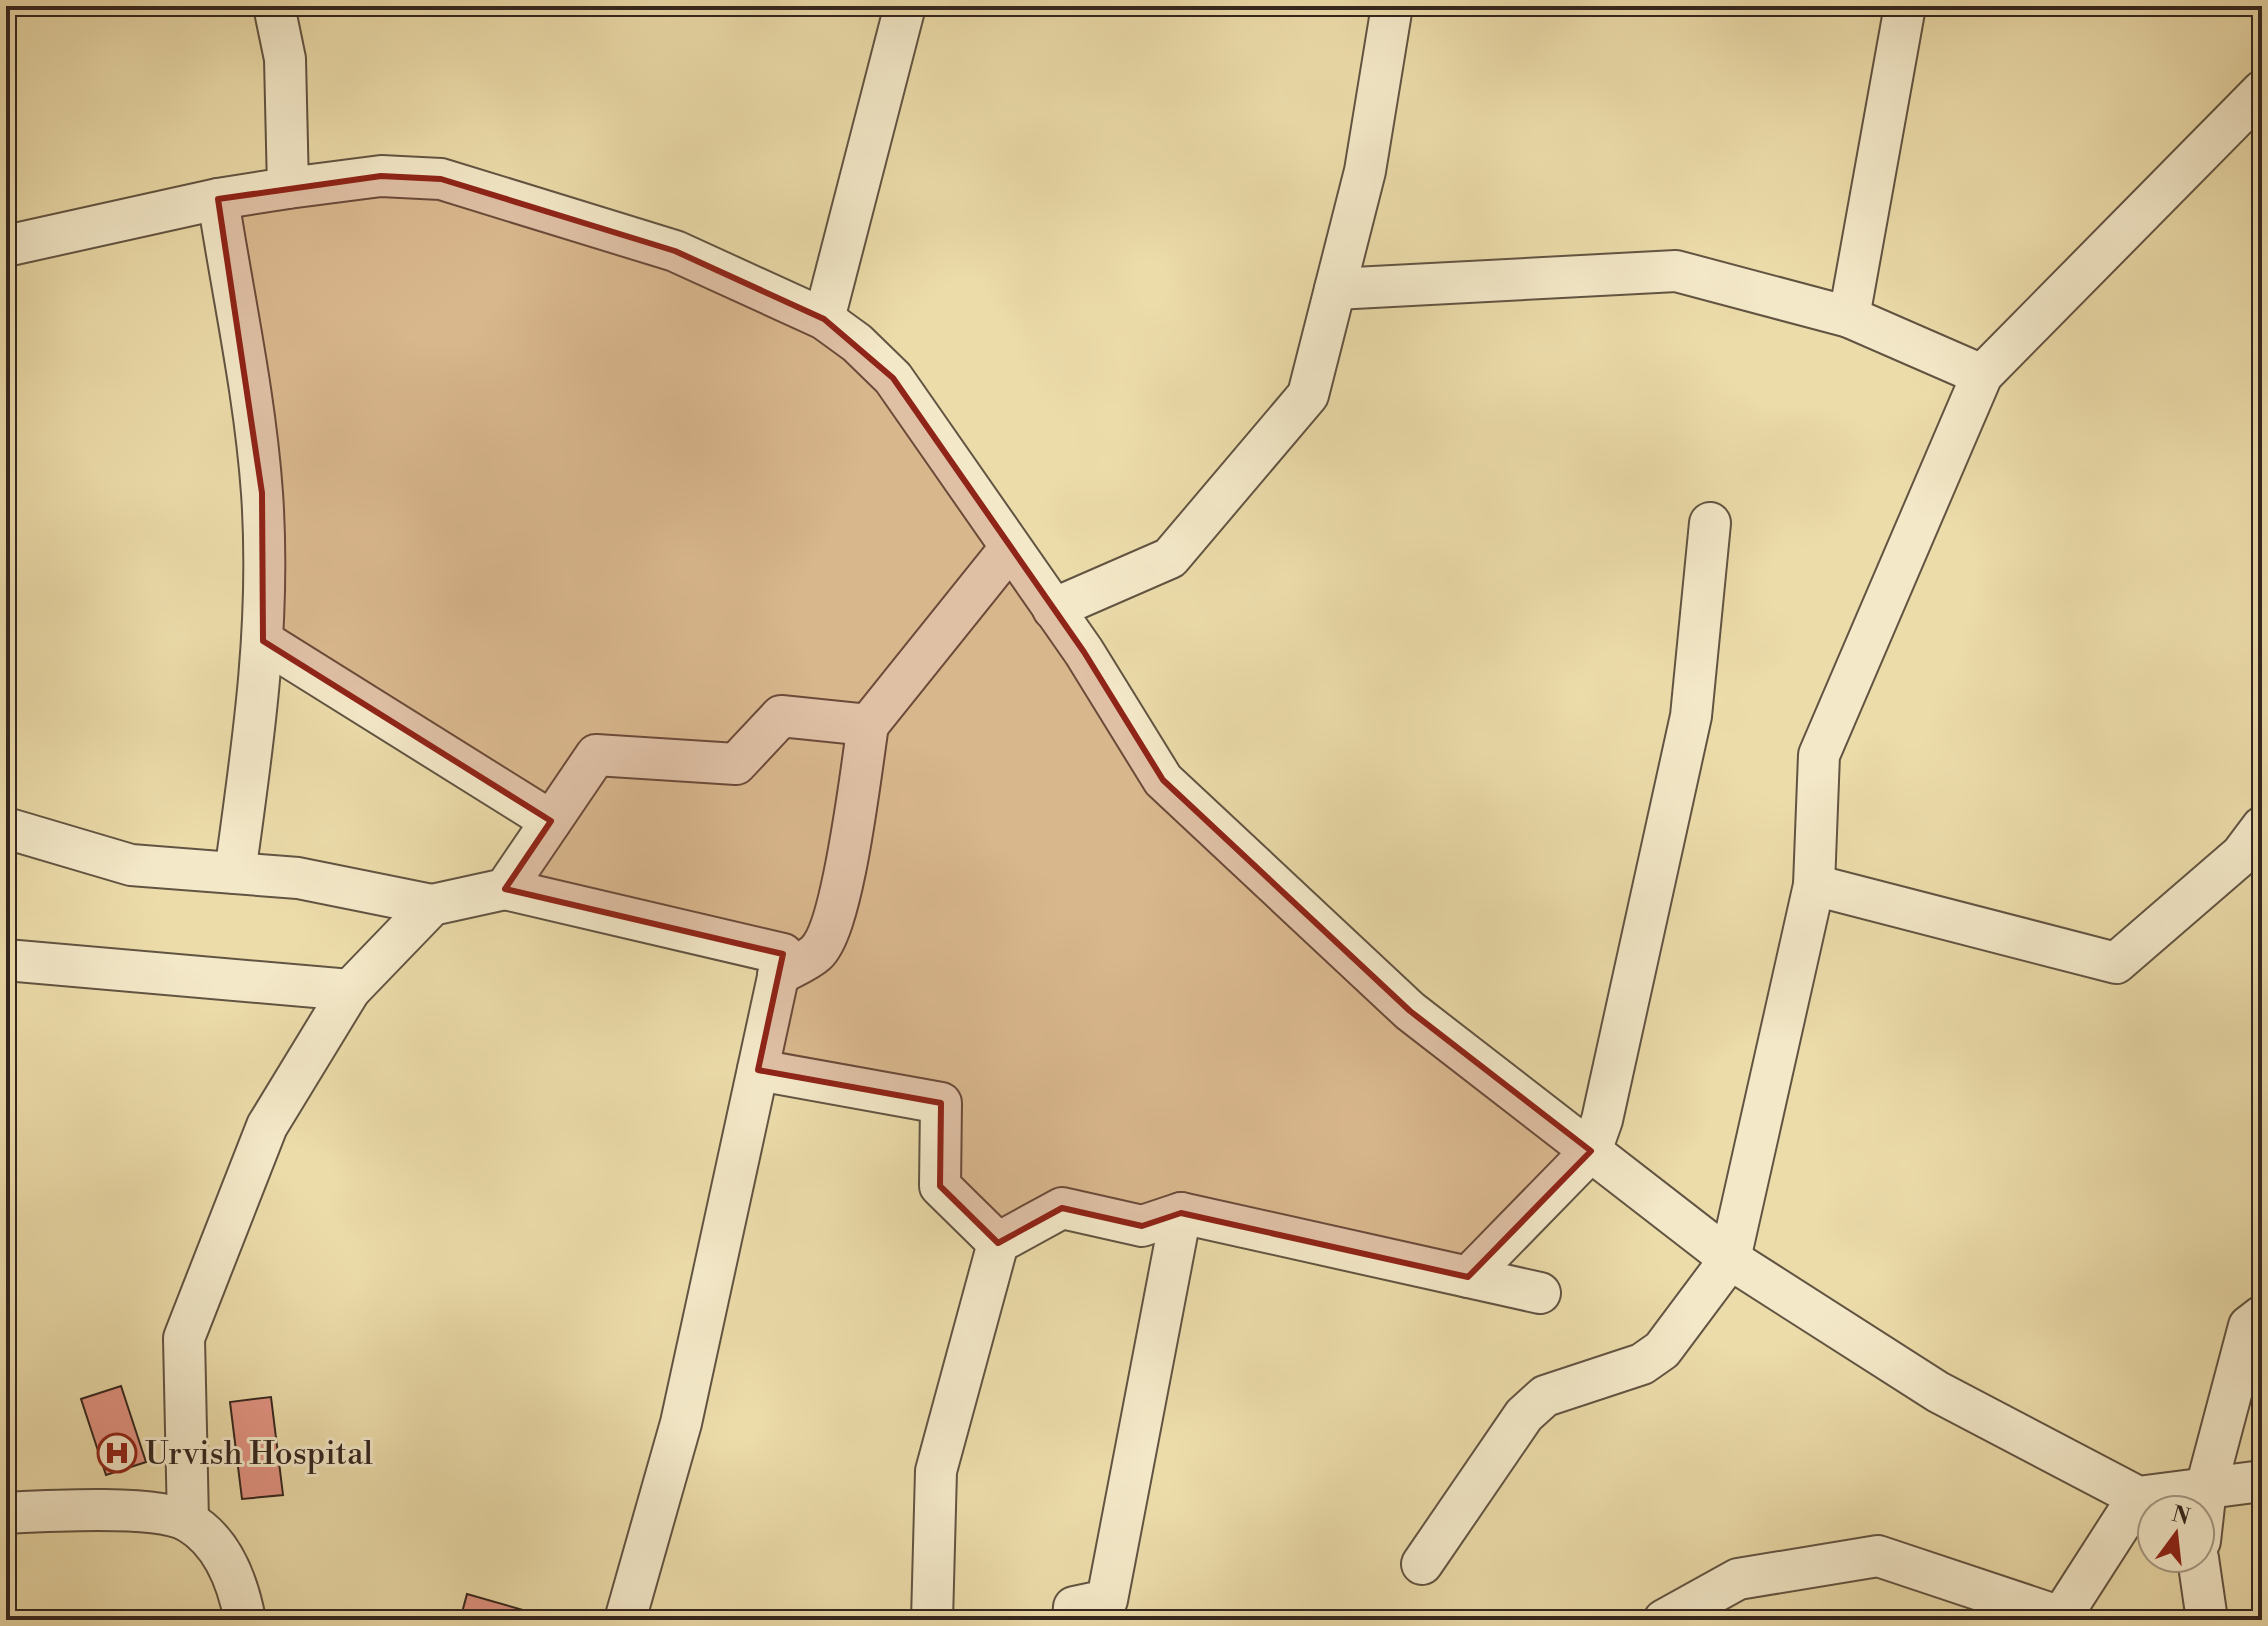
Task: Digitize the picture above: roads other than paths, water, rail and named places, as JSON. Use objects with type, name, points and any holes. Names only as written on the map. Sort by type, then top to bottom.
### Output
[{"type":"street","points":[[824,319],[905,6]]},
{"type":"street","points":[[1053,609],[1170,558],[1308,395],[1365,171],[1392,6]]},
{"type":"street","points":[[1849,317],[1905,6]]},
{"type":"street","points":[[281,8],[288,188]]},
{"type":"street","points":[[1422,1564],[1524,1415],[1545,1396],[1642,1364],[1662,1350],[1730,1259],[1814,885],[1819,755],[1982,375],[2262,91]]},
{"type":"street","points":[[6,246],[218,199],[288,188],[381,176],[441,179],[675,251],[824,319],[857,343],[893,378],[1053,609],[1163,780],[1410,1011],[1730,1259],[1938,1392],[2136,1496]]},
{"type":"street","points":[[218,199],[262,493],[262,680],[235,873]]},
{"type":"street","points":[[1335,289],[1676,271],[1849,317],[1982,375]]},
{"type":"street","points":[[1468,1277],[1591,1151],[1602,1120],[1691,716],[1710,523]]},
{"type":"street","points":[[778,975],[817,953],[828,933],[838,900],[868,725],[1010,548]]},
{"type":"street","points":[[263,641],[551,821]]},
{"type":"street","points":[[505,889],[596,755],[736,764],[781,716],[868,725]]},
{"type":"street","points":[[1814,885],[2116,963],[2241,855],[2262,827]]},
{"type":"street","points":[[6,828],[131,865],[298,878],[432,905],[505,889],[783,954],[681,1423],[625,1620]]},
{"type":"street","points":[[188,1521],[184,1338],[267,1126],[350,990],[432,905]]},
{"type":"street","points":[[6,960],[350,990]]},
{"type":"street","points":[[758,1070],[941,1103],[940,1186],[998,1243]]},
{"type":"street","points":[[932,1620],[936,1471],[998,1243],[1062,1208],[1142,1226],[1181,1213],[1540,1293]]},
{"type":"street","points":[[1073,1620],[1074,1607],[1107,1600],[1181,1213]]},
{"type":"street","points":[[2205,1494],[2249,1326],[2262,1316]]},
{"type":"street","points":[[2161,1494],[2262,1481]]},
{"type":"street","points":[[1664,1620],[1738,1579],[1878,1556],[2060,1618],[2136,1500]]},
{"type":"street","points":[[6,1513],[83,1509],[188,1521],[220,1550],[241,1596],[245,1620]]},
{"type":"street","points":[[2200,1574],[2207,1620]]},
{"type":"place","name":"Urvish Hospital","points":[[117,1453]]}]
